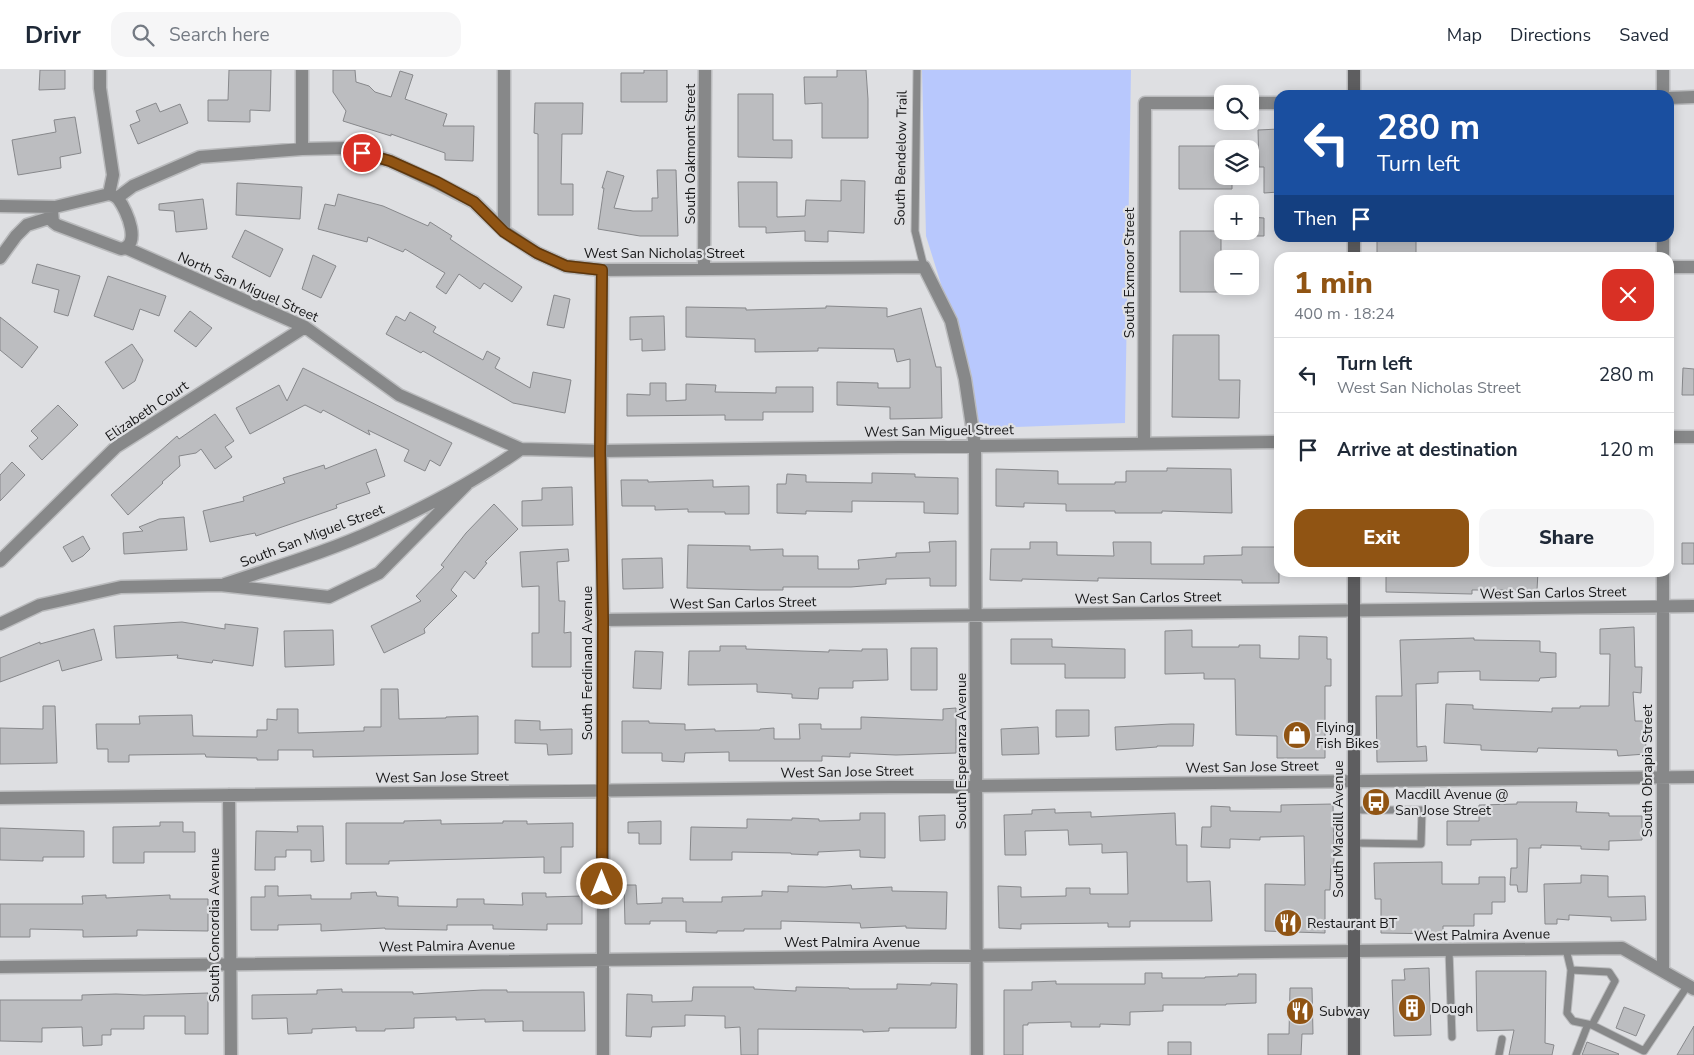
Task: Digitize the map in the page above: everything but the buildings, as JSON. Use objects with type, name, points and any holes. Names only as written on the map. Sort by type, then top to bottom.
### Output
[{"type":"street","points":[[100,70],[100,88],[113,175],[113,196],[129,221],[132,232],[130,245],[126,248]]},
{"type":"street","points":[[302,70],[302,149]]},
{"type":"street","points":[[504,70],[504,232]]},
{"type":"street","name":"South Oakmont Street","points":[[704,269],[705,70]]},
{"type":"street","points":[[1354,70],[1354,90]]},
{"type":"street","points":[[1664,70],[1664,90]]},
{"type":"street","points":[[1674,98],[1694,97]]},
{"type":"street","name":"South Exmoor Street","points":[[1144,444],[1145,103],[1214,103]]},
{"type":"street","points":[[1259,103],[1274,103]]},
{"type":"street","name":"West San Nicholas Street","points":[[113,196],[200,157],[302,149],[348,148],[390,161],[437,182],[474,202],[504,232],[537,253],[566,266],[602,270],[924,267]]},
{"type":"street","points":[[0,258],[16,236],[27,226],[53,212],[113,196]]},
{"type":"street","points":[[0,206],[53,212]]},
{"type":"street","name":"North San Miguel Street","points":[[53,212],[53,222],[57,225],[121,248],[126,248],[305,326],[399,394],[521,449],[600,452]]},
{"type":"street","name":"South Bendelow Trail","points":[[924,267],[951,322],[966,379],[975,446]]},
{"type":"street","points":[[1674,268],[1694,267]]},
{"type":"street","name":"South Ferdinand Avenue","points":[[602,270],[600,452],[603,620],[603,1055]]},
{"type":"street","name":"Elizabeth Court","points":[[0,561],[116,447],[305,326]]},
{"type":"street","points":[[1674,437],[1694,437]]},
{"type":"street","name":"West San Miguel Street","points":[[600,452],[1274,442]]},
{"type":"street","name":"South Esperanza Avenue","points":[[975,446],[977,1055]]},
{"type":"street","name":"South San Miguel Street","points":[[220,586],[374,531],[486,474],[521,449]]},
{"type":"street","name":"South San Miguel Street","points":[[0,624],[40,605],[121,588],[220,586],[329,597],[379,573],[467,484]]},
{"type":"street","name":"South Macdill Avenue","points":[[1354,577],[1354,1055]]},
{"type":"street","name":"South Obrapia Street","points":[[1663,577],[1663,970]]},
{"type":"street","name":"West San Carlos Street","points":[[603,620],[1694,606]]},
{"type":"street","name":"West San Jose Street","points":[[0,798],[1694,777]]},
{"type":"street","name":"South Concordia Avenue","points":[[228,795],[231,1055]]},
{"type":"street","name":"West Palmira Avenue","points":[[0,967],[1622,948],[1691,987]]},
{"type":"lane","name":"South Bendelow Trail","points":[[917,70],[915,231],[924,267]]},
{"type":"lane","points":[[1353,810],[1422,810],[1421,844],[1353,843]]},
{"type":"lane","points":[[1566,949],[1571,970],[1567,1012],[1573,1020],[1590,1025],[1644,1051],[1691,987]]},
{"type":"lane","points":[[1449,950],[1452,1037]]},
{"type":"lane","points":[[1571,970],[1609,972],[1615,981],[1590,1025],[1576,1055]]},
{"type":"lane","points":[[1499,1055],[1502,1039]]},
{"type":"shaded area","points":[[922,70],[1131,70],[1125,423],[988,428],[971,417],[966,364],[926,236]]},
{"type":"place","name":"Flying Fish Bikes","points":[[1297,735]]},
{"type":"place","name":"Macdill Avenue @ San Jose Street","points":[[1376,802]]},
{"type":"place","name":"Restaurant BT","points":[[1288,923]]},
{"type":"place","name":"Dough","points":[[1412,1008]]},
{"type":"place","name":"Subway","points":[[1300,1011]]},
{"type":"route","points":[[362,153],[390,161],[437,182],[474,202],[504,232],[537,253],[566,266],[602,270],[600,452],[603,620],[602,884]]}]
